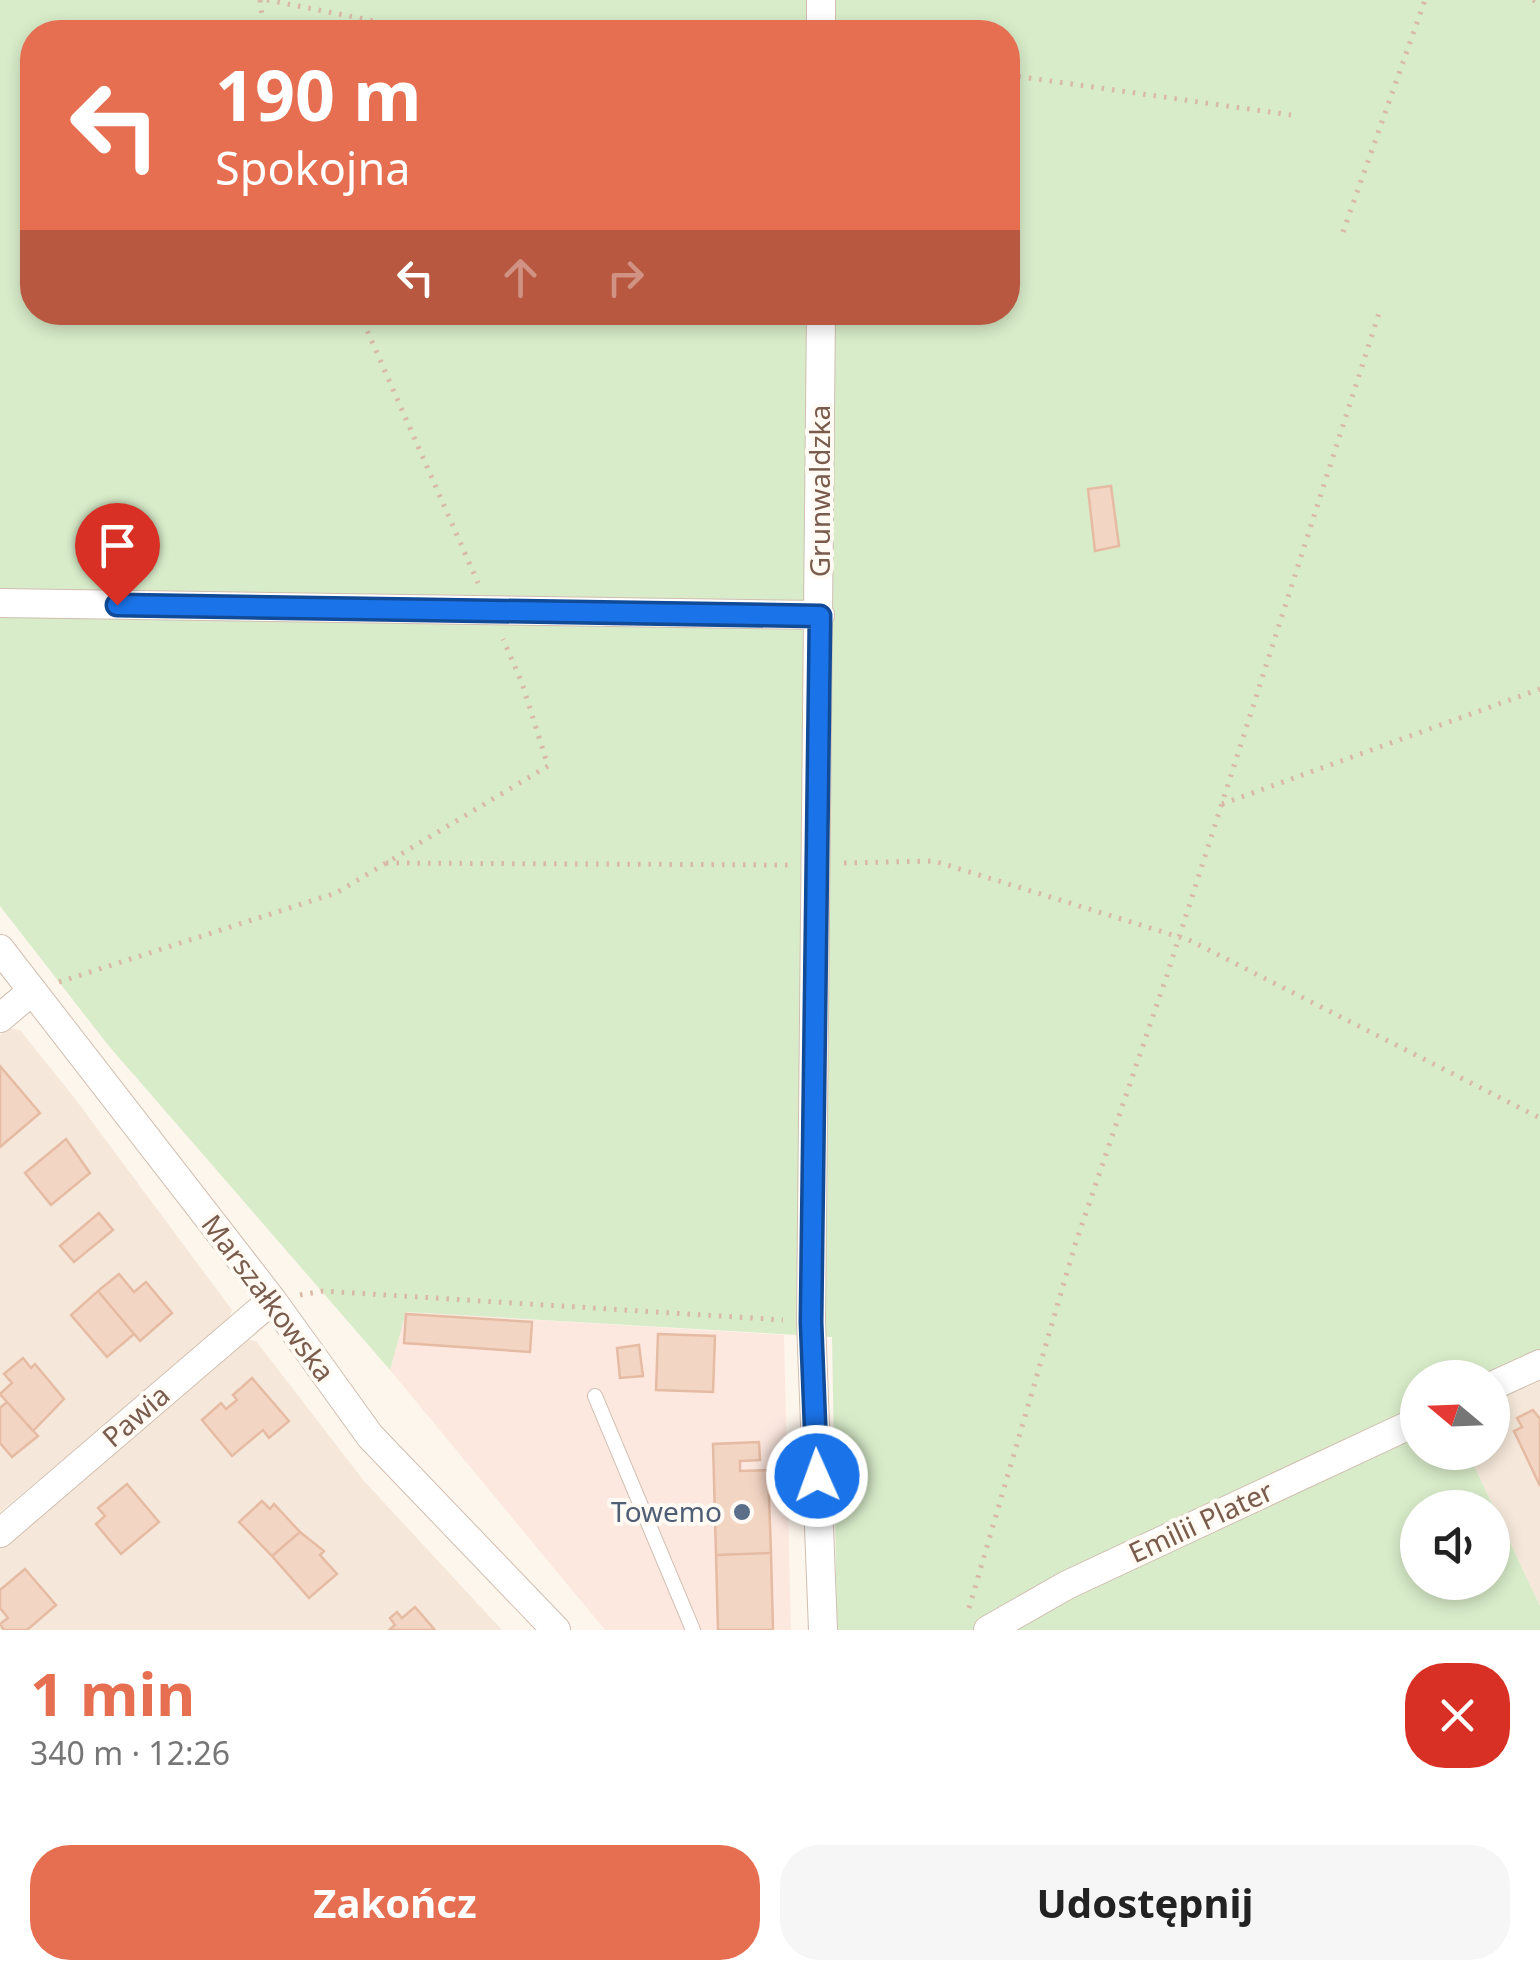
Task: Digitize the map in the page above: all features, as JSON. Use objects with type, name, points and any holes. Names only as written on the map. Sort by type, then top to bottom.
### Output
[{"type":"street","name":"Grunwaldzka","points":[[820,325],[811,1322],[823,1630]]},
{"type":"street","points":[[0,603],[820,616]]},
{"type":"street","name":"Marszałkowska","points":[[0,949],[272,1300],[370,1436],[549,1628]]},
{"type":"street","points":[[0,1018],[32,991]]},
{"type":"street","name":"Pawia","points":[[0,1533],[272,1300]]},
{"type":"street","points":[[1510,1378],[1540,1364]]},
{"type":"street","name":"Emilii Plater","points":[[978,1621],[1067,1585],[1400,1429]]},
{"type":"lane","points":[[596,1396],[693,1630]]},
{"type":"path","points":[[268,0],[370,20]]},
{"type":"path","points":[[1343,232],[1425,0]]},
{"type":"path","points":[[1533,0],[1540,3]]},
{"type":"path","points":[[1020,77],[1291,115]]},
{"type":"path","points":[[978,1621],[1075,1244],[1179,937],[1379,313]]},
{"type":"path","points":[[365,325],[483,595]]},
{"type":"path","points":[[32,991],[336,893],[548,766],[522,683],[499,630]]},
{"type":"path","points":[[1222,804],[1540,689]]},
{"type":"path","points":[[836,864],[934,861],[1179,937],[1540,1118]]},
{"type":"path","points":[[386,862],[797,864]]},
{"type":"path","points":[[272,1300],[323,1291],[811,1322]]},
{"type":"shaded area","points":[[8,1028],[20,1030],[73,1096],[232,1310],[229,1320],[0,1512],[0,1035]]},
{"type":"shaded area","points":[[405,1312],[784,1335],[791,1630],[605,1630],[390,1370]]},
{"type":"shaded area","points":[[243,1339],[256,1341],[364,1481],[502,1630],[0,1630],[0,1546]]},
{"type":"shaded area","points":[[1540,1380],[1540,1606],[1510,1542],[1510,1490],[1485,1490],[1476,1470],[1510,1470],[1510,1395]]},
{"type":"green space","points":[[0,0],[1540,0],[1540,1380],[1510,1395],[1510,1360],[1400,1360],[1400,1470],[1476,1470],[1485,1490],[1400,1490],[1400,1600],[1510,1600],[1510,1542],[1540,1606],[1540,1630],[837,1630],[832,1337],[406,1312],[390,1370],[108,1045],[0,906]]},
{"type":"building","points":[[1111,486],[1119,546],[1095,551],[1088,489]]},
{"type":"building","points":[[0,1066],[40,1113],[0,1147]]},
{"type":"building","points":[[66,1139],[90,1173],[51,1205],[25,1173]]},
{"type":"building","points":[[99,1213],[113,1230],[74,1262],[60,1246]]},
{"type":"building","points":[[119,1274],[134,1292],[146,1282],[172,1313],[140,1341],[98,1291]]},
{"type":"building","points":[[98,1291],[134,1334],[107,1357],[71,1315]]},
{"type":"building","points":[[406,1314],[532,1322],[530,1352],[404,1343]]},
{"type":"building","points":[[658,1334],[715,1336],[713,1392],[656,1390]]},
{"type":"building","points":[[639,1345],[643,1376],[620,1378],[617,1348]]},
{"type":"building","points":[[23,1358],[31,1368],[35,1364],[64,1399],[33,1431],[0,1394],[12,1383],[4,1374]]},
{"type":"building","points":[[252,1378],[289,1421],[269,1438],[263,1430],[232,1456],[202,1420],[221,1403],[226,1409],[237,1400],[233,1395]]},
{"type":"building","points":[[7,1402],[38,1436],[12,1457],[0,1443],[0,1408]]},
{"type":"building","points":[[1533,1410],[1540,1419],[1540,1486],[1514,1431],[1522,1427],[1517,1418]]},
{"type":"building","name":"Towemo","points":[[759,1442],[760,1460],[740,1461],[740,1471],[768,1470],[771,1553],[716,1555],[713,1444]]},
{"type":"building","points":[[127,1484],[159,1522],[121,1554],[96,1524],[105,1516],[98,1508]]},
{"type":"building","points":[[262,1501],[270,1509],[274,1504],[300,1532],[272,1556],[239,1522]]},
{"type":"building","points":[[300,1532],[324,1551],[320,1555],[337,1574],[309,1598],[272,1556]]},
{"type":"building","points":[[771,1553],[773,1630],[718,1630],[716,1555]]},
{"type":"building","points":[[25,1569],[56,1605],[27,1630],[4,1630],[0,1624],[8,1618],[0,1608],[0,1590]]},
{"type":"building","points":[[415,1607],[435,1630],[389,1630],[395,1625],[390,1618],[397,1612],[402,1618]]},
{"type":"place","name":"Towemo","points":[[742,1512]]},
{"type":"route","points":[[117,605],[820,616],[811,1322],[817,1476]]}]
